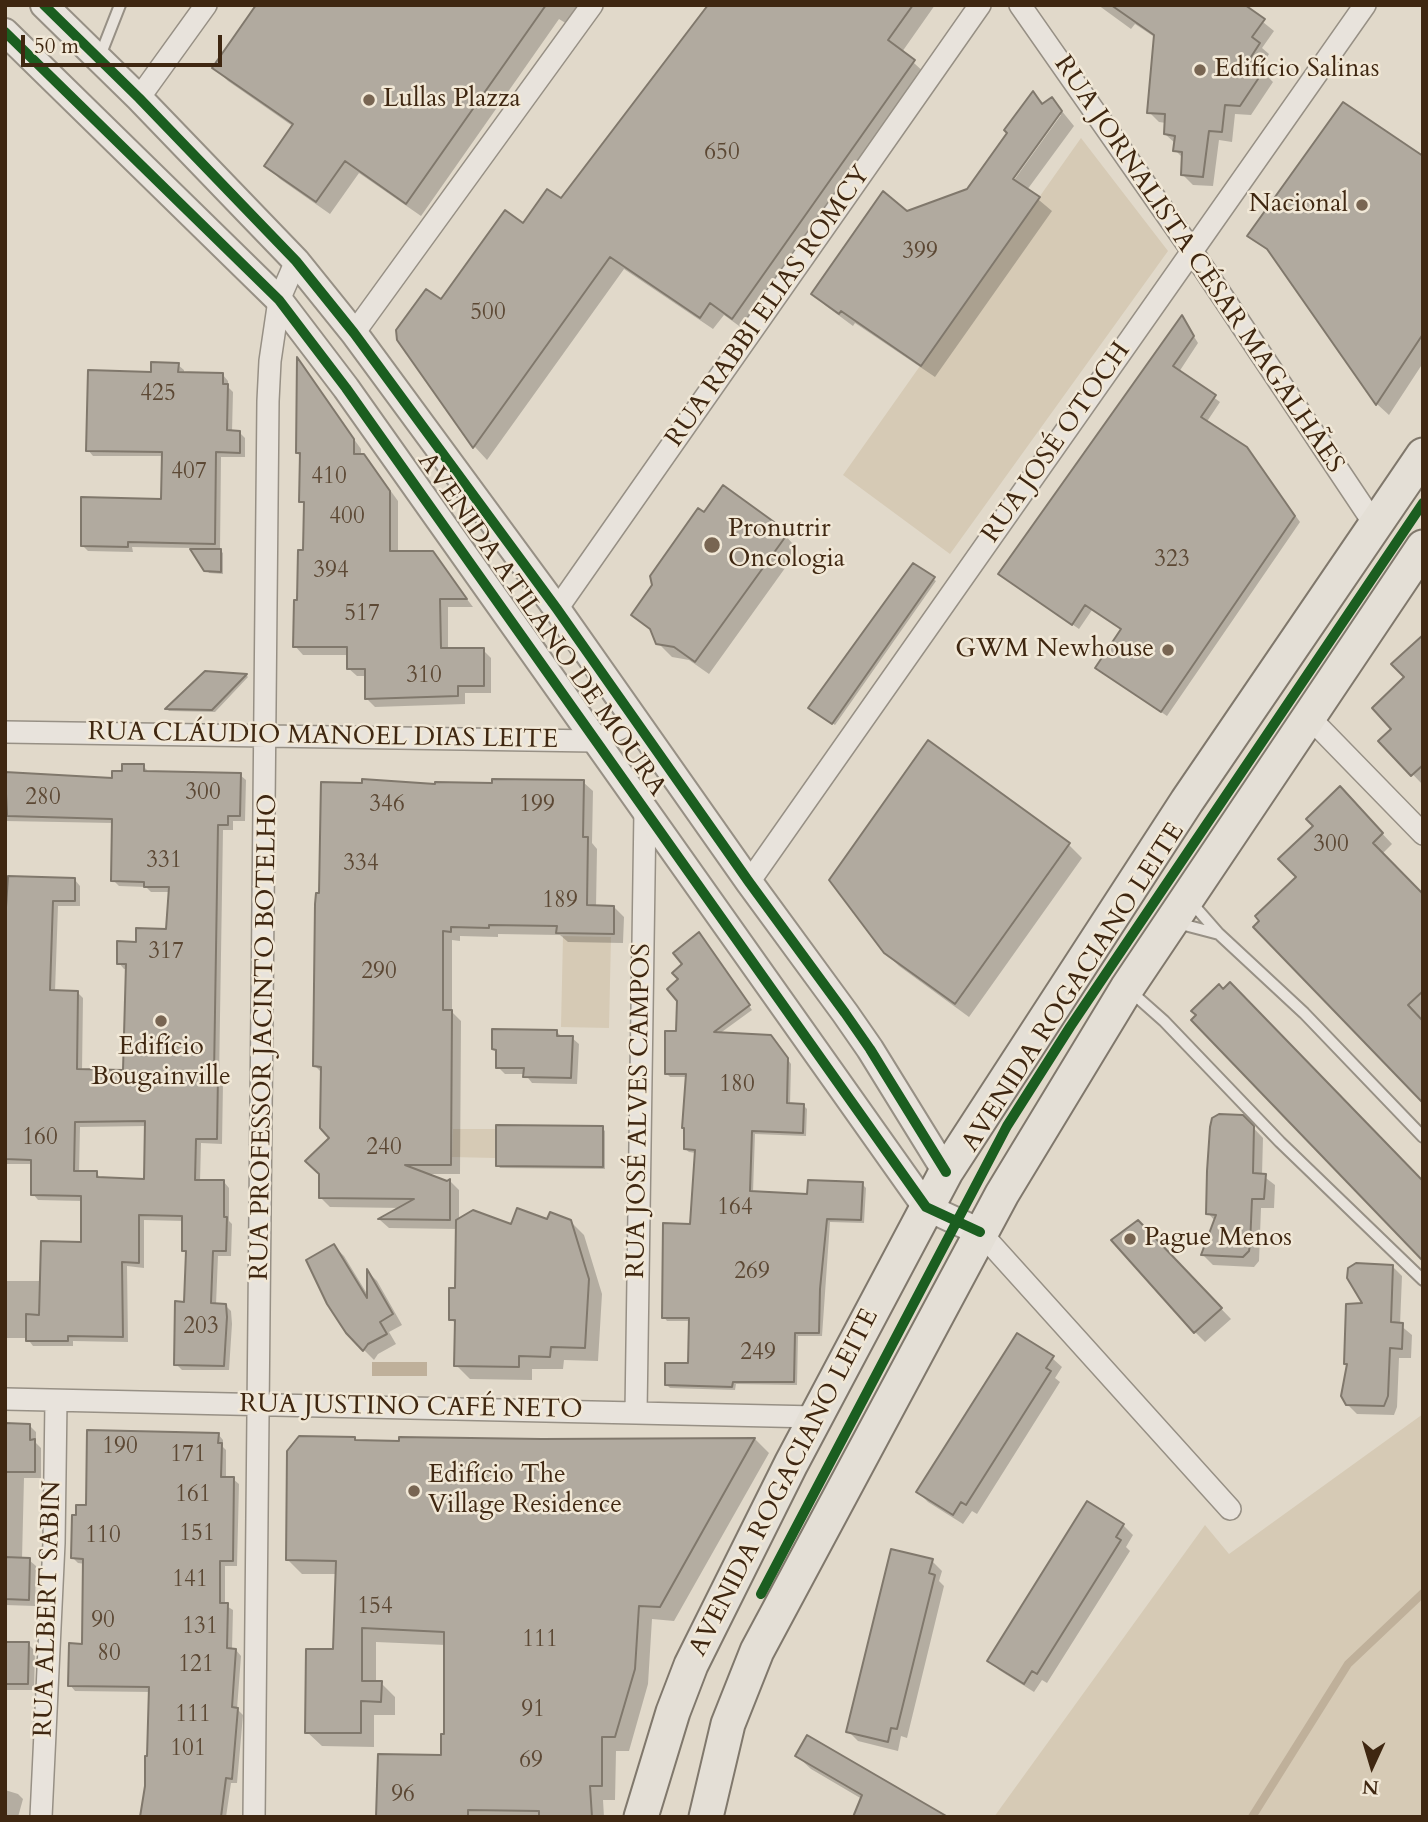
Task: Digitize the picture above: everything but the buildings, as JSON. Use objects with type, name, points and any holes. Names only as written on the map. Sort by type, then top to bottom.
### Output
[{"type":"main road","name":"AVENIDA ROGACIANO LEITE","points":[[640,1817],[653,1801],[673,1712],[691,1665],[946,1172],[1194,791],[1423,455]]},
{"type":"main road","name":"AVENIDA ROGACIANO LEITE","points":[[706,1817],[728,1724],[746,1675],[980,1232],[1127,988],[1423,547]]},
{"type":"street","name":"AVENIDA ATILANO DE MOURA","points":[[44,5],[296,261],[354,333],[557,609],[870,1049],[946,1172]]},
{"type":"street","points":[[139,99],[206,5]]},
{"type":"street","points":[[354,333],[592,5]]},
{"type":"street","name":"RUA RABBI ELIAS ROMCY","points":[[557,609],[980,5]]},
{"type":"street","name":"RUA JORNALISTA CÉSAR MAGALHÃES","points":[[1020,5],[1192,251],[1376,525]]},
{"type":"street","name":"RUA JOSÉ OTOCH","points":[[749,882],[1366,5]]},
{"type":"street","name":"AVENIDA ATILANO DE MOURA","points":[[5,33],[17,57],[279,300],[346,388],[926,1207],[980,1232],[1230,1509]]},
{"type":"street","name":"RUA PROFESSOR JACINTO BOTELHO","points":[[254,1817],[268,735],[268,401],[270,361],[279,300],[296,261]]},
{"type":"street","points":[[1309,717],[1423,834]]},
{"type":"street","name":"RUA CLÁUDIO MANOEL DIAS LEITE","points":[[5,732],[594,741],[636,721]]},
{"type":"street","name":"RUA JOSÉ ALVES CAMPOS","points":[[636,1412],[645,810]]},
{"type":"street","name":"RUA JUSTINO CAFÉ NETO","points":[[5,1399],[817,1417]]},
{"type":"street","name":"RUA ALBERT SABIN","points":[[41,1817],[54,1544],[56,1401]]},
{"type":"lane","points":[[99,59],[120,5]]},
{"type":"lane","points":[[1179,909],[1219,934],[1304,1013],[1423,1137]]},
{"type":"lane","points":[[1179,909],[1219,934]]},
{"type":"lane","points":[[1127,988],[1164,1021],[1280,1142],[1423,1280]]},
{"type":"shaded area","points":[[1081,138],[1168,251],[950,554],[843,475]]},
{"type":"shaded area","points":[[563,936],[611,937],[609,1028],[561,1027]]},
{"type":"shaded area","points":[[453,1129],[495,1129],[495,1158],[452,1157]]},
{"type":"shaded area","points":[[372,1362],[427,1362],[427,1376],[372,1376]]},
{"type":"shaded area","points":[[1423,1414],[1423,1817],[994,1817],[1205,1525],[1229,1554]]},
{"type":"waterway","points":[[1252,1817],[1348,1664],[1423,1593]]},
{"type":"cycle path","points":[[44,5],[139,98],[296,261],[354,333],[557,609],[749,882],[845,1013],[946,1172]]},
{"type":"cycle path","points":[[5,32],[279,300],[346,388],[926,1207],[980,1232]]},
{"type":"cycle path","points":[[761,1594],[1007,1126],[1070,1027],[1423,503]]},
{"type":"place","name":"Edifício Salinas","points":[[1200,70]]},
{"type":"place","name":"Lullas Plazza","points":[[369,100]]},
{"type":"place","name":"Nacional","points":[[1362,205]]},
{"type":"place","name":"Pronutrir Oncologia","points":[[712,545]]},
{"type":"place","name":"GWM Newhouse","points":[[1168,650]]},
{"type":"place","name":"Edifício Bougainville","points":[[161,1021]]},
{"type":"place","name":"Pague Menos","points":[[1130,1239]]},
{"type":"place","name":"Edifício The Village Residence","points":[[414,1491]]}]
